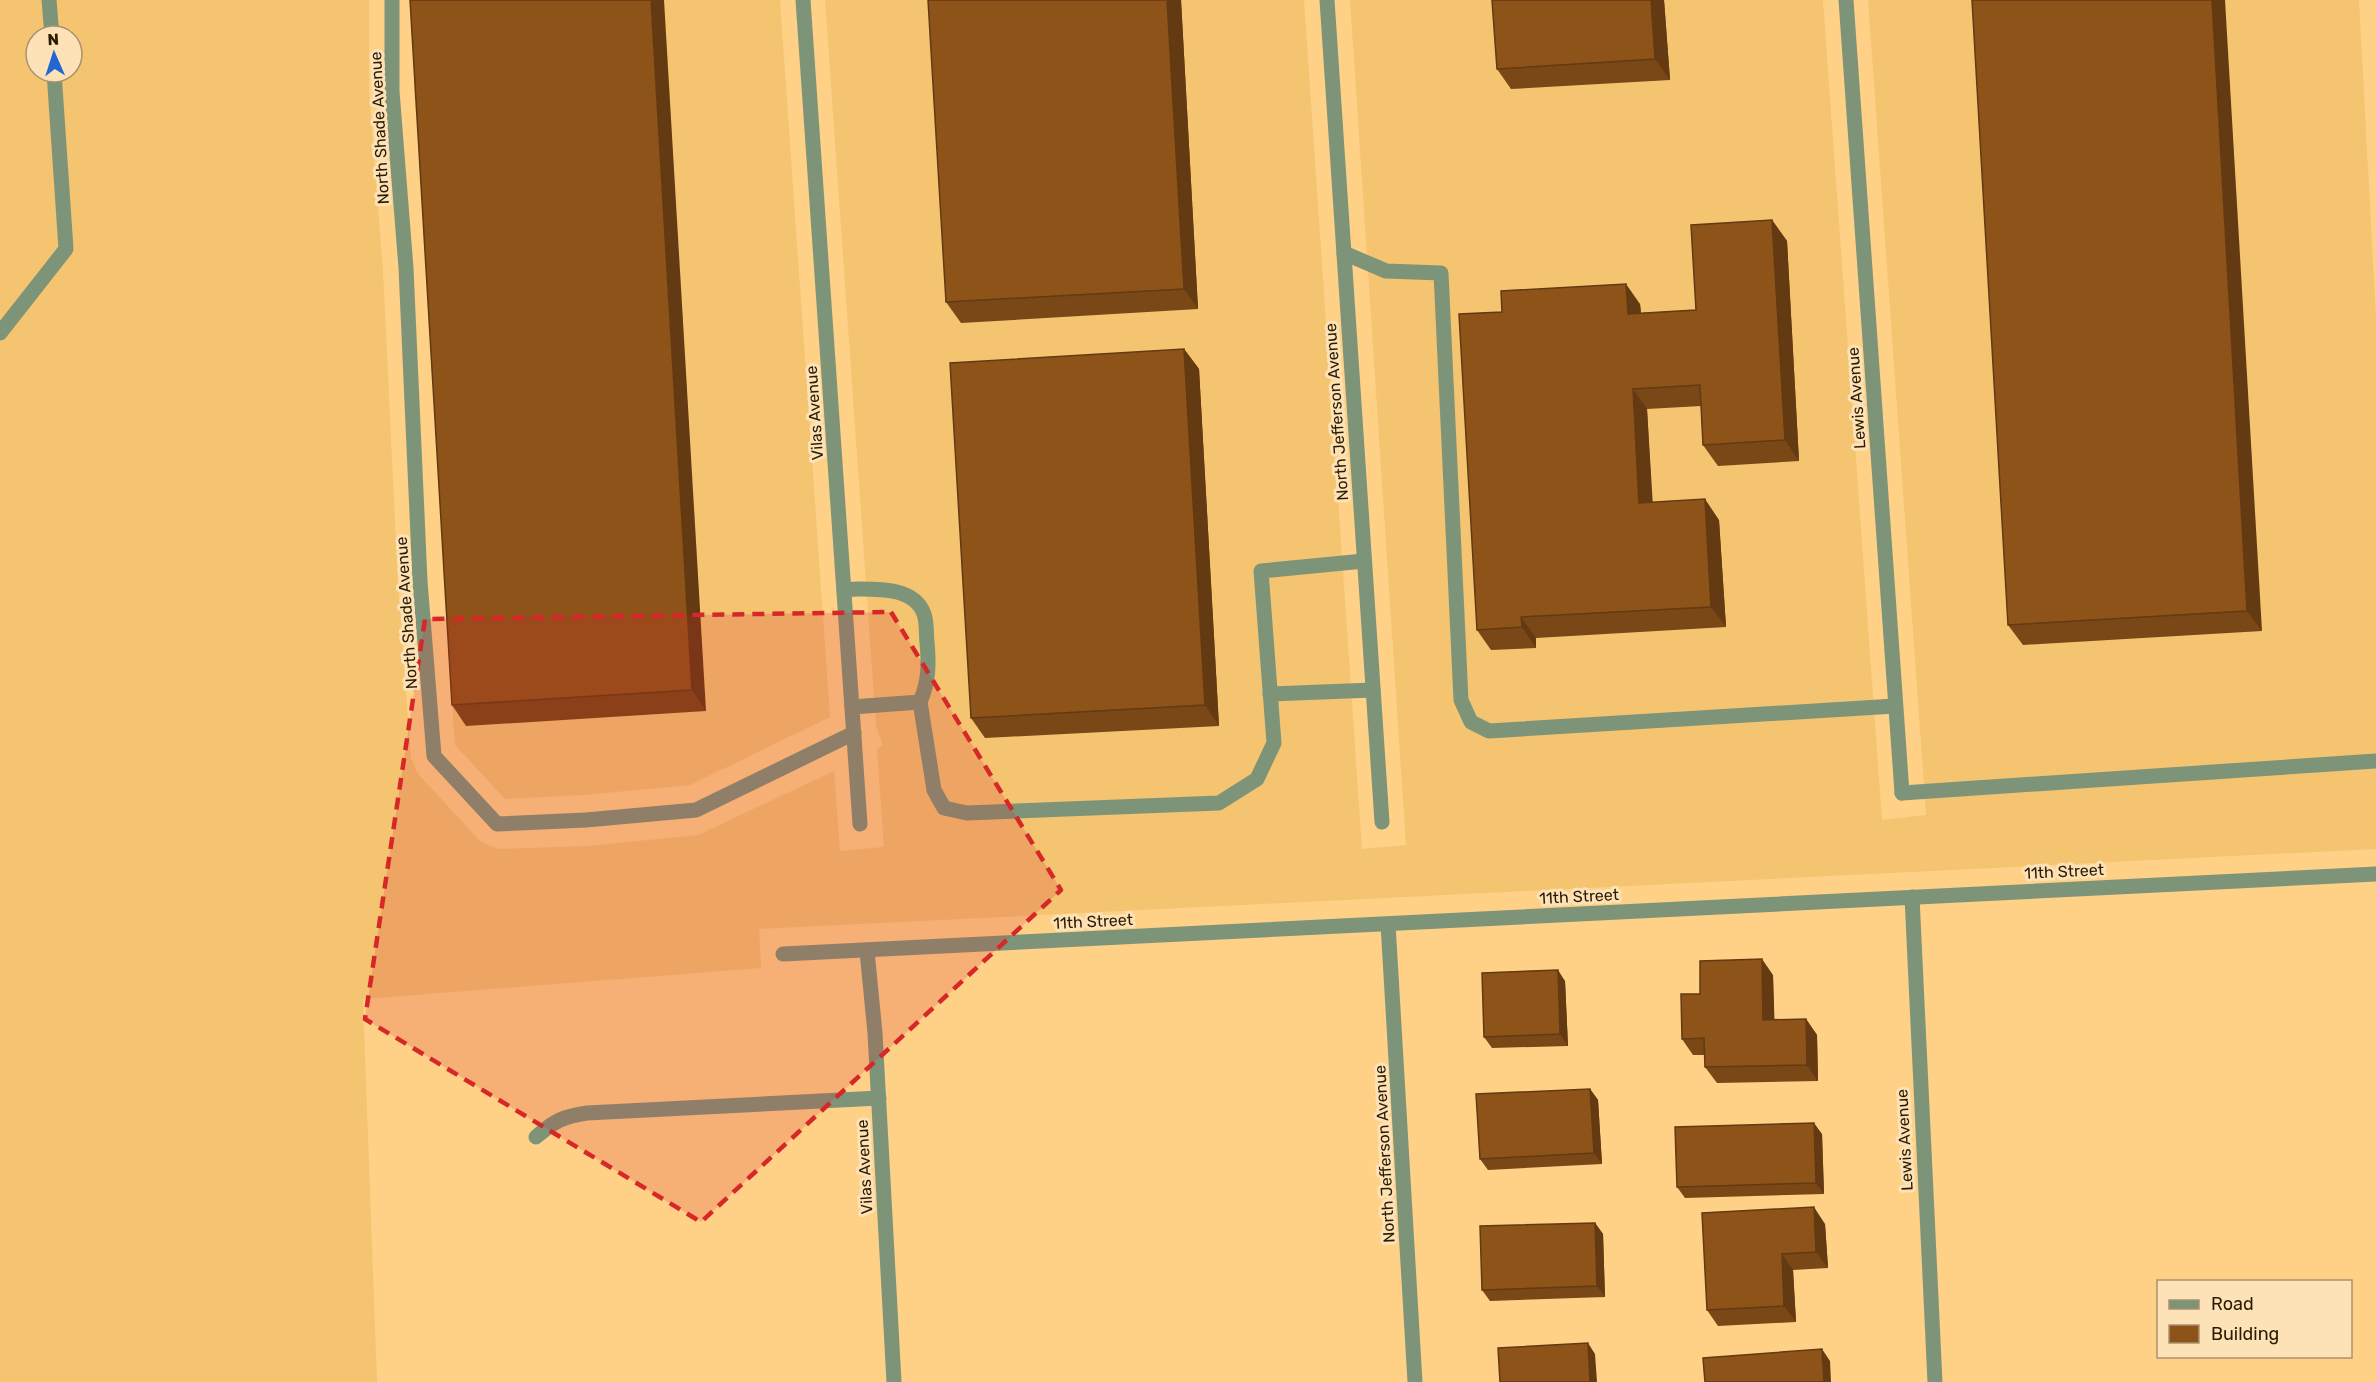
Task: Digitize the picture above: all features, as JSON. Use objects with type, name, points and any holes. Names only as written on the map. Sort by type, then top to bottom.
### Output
[{"type":"street","points":[[49,0],[51,24]]},
{"type":"street","name":"North Shade Avenue","points":[[392,0],[392,91],[406,268],[420,581],[434,756],[497,824],[586,820],[696,810],[854,733]]},
{"type":"street","name":"Vilas Avenue","points":[[803,0],[860,824]]},
{"type":"street","name":"North Jefferson Avenue","points":[[1327,0],[1382,822]]},
{"type":"street","name":"Lewis Avenue","points":[[1846,0],[1902,793],[2376,760]]},
{"type":"street","points":[[0,333],[66,249],[55,84]]},
{"type":"street","points":[[1344,253],[1386,271],[1441,273],[1461,700],[1471,722],[1488,731],[1896,706]]},
{"type":"street","points":[[844,589],[894,590],[913,599],[924,614],[929,659],[928,682],[920,702],[934,790],[944,808],[967,813],[1219,803],[1257,779],[1274,743],[1262,571],[1364,561]]},
{"type":"street","points":[[1270,694],[1373,690]]},
{"type":"street","points":[[852,707],[920,702]]},
{"type":"street","name":"11th Street","points":[[783,954],[2376,874]]},
{"type":"street","name":"Lewis Avenue","points":[[1912,897],[1935,1382]]},
{"type":"street","name":"North Jefferson Avenue","points":[[1388,924],[1415,1382]]},
{"type":"street","name":"Vilas Avenue","points":[[867,951],[875,1033],[894,1382]]},
{"type":"street","points":[[536,1137],[550,1124],[567,1115],[879,1098]]},
{"type":"highlighted area","points":[[891,612],[1061,890],[701,1222],[365,1019],[425,619]]},
{"type":"shaded area","points":[[0,0],[369,0],[369,93],[383,269],[398,583],[411,758],[418,774],[481,842],[498,849],[588,846],[698,835],[834,771],[840,851],[884,847],[877,749],[883,745],[876,726],[825,0],[1304,0],[1362,849],[1406,845],[1350,0],[1823,0],[1882,820],[1926,815],[1868,0],[2359,0],[2376,317],[2376,849],[759,929],[761,968],[363,999],[377,1382],[0,1382]]},
{"type":"shaded area","points":[[414,0],[780,0],[830,717],[690,785],[584,795],[505,799],[455,745],[443,580],[428,266],[414,90]]},
{"type":"building","points":[[410,0],[651,0],[692,690],[452,705]]},
{"type":"building","points":[[928,0],[1167,0],[1184,289],[946,302]]},
{"type":"building","points":[[1492,0],[1651,0],[1655,59],[1497,69]]},
{"type":"building","points":[[1972,0],[2212,0],[2247,611],[2008,625]]},
{"type":"building","points":[[1772,220],[1785,440],[1703,445],[1700,385],[1633,389],[1639,503],[1705,499],[1711,607],[1521,617],[1522,627],[1477,630],[1459,314],[1502,312],[1501,291],[1626,284],[1628,314],[1696,310],[1691,225]]},
{"type":"building","points":[[1184,349],[1205,705],[971,718],[950,363]]},
{"type":"building","points":[[1762,959],[1763,1020],[1806,1019],[1807,1065],[1705,1067],[1704,1038],[1682,1039],[1681,994],[1700,994],[1700,961]]},
{"type":"building","points":[[1558,970],[1560,1034],[1484,1037],[1482,973]]},
{"type":"building","points":[[1590,1089],[1594,1153],[1480,1159],[1476,1094]]},
{"type":"building","points":[[1814,1123],[1816,1183],[1677,1187],[1675,1127]]},
{"type":"building","points":[[1814,1207],[1816,1252],[1782,1254],[1784,1306],[1707,1310],[1702,1213]]},
{"type":"building","points":[[1595,1223],[1597,1286],[1482,1290],[1480,1226]]},
{"type":"building","points":[[1588,1343],[1590,1382],[1500,1382],[1498,1348]]},
{"type":"building","points":[[1822,1349],[1824,1382],[1705,1382],[1703,1358]]}]
